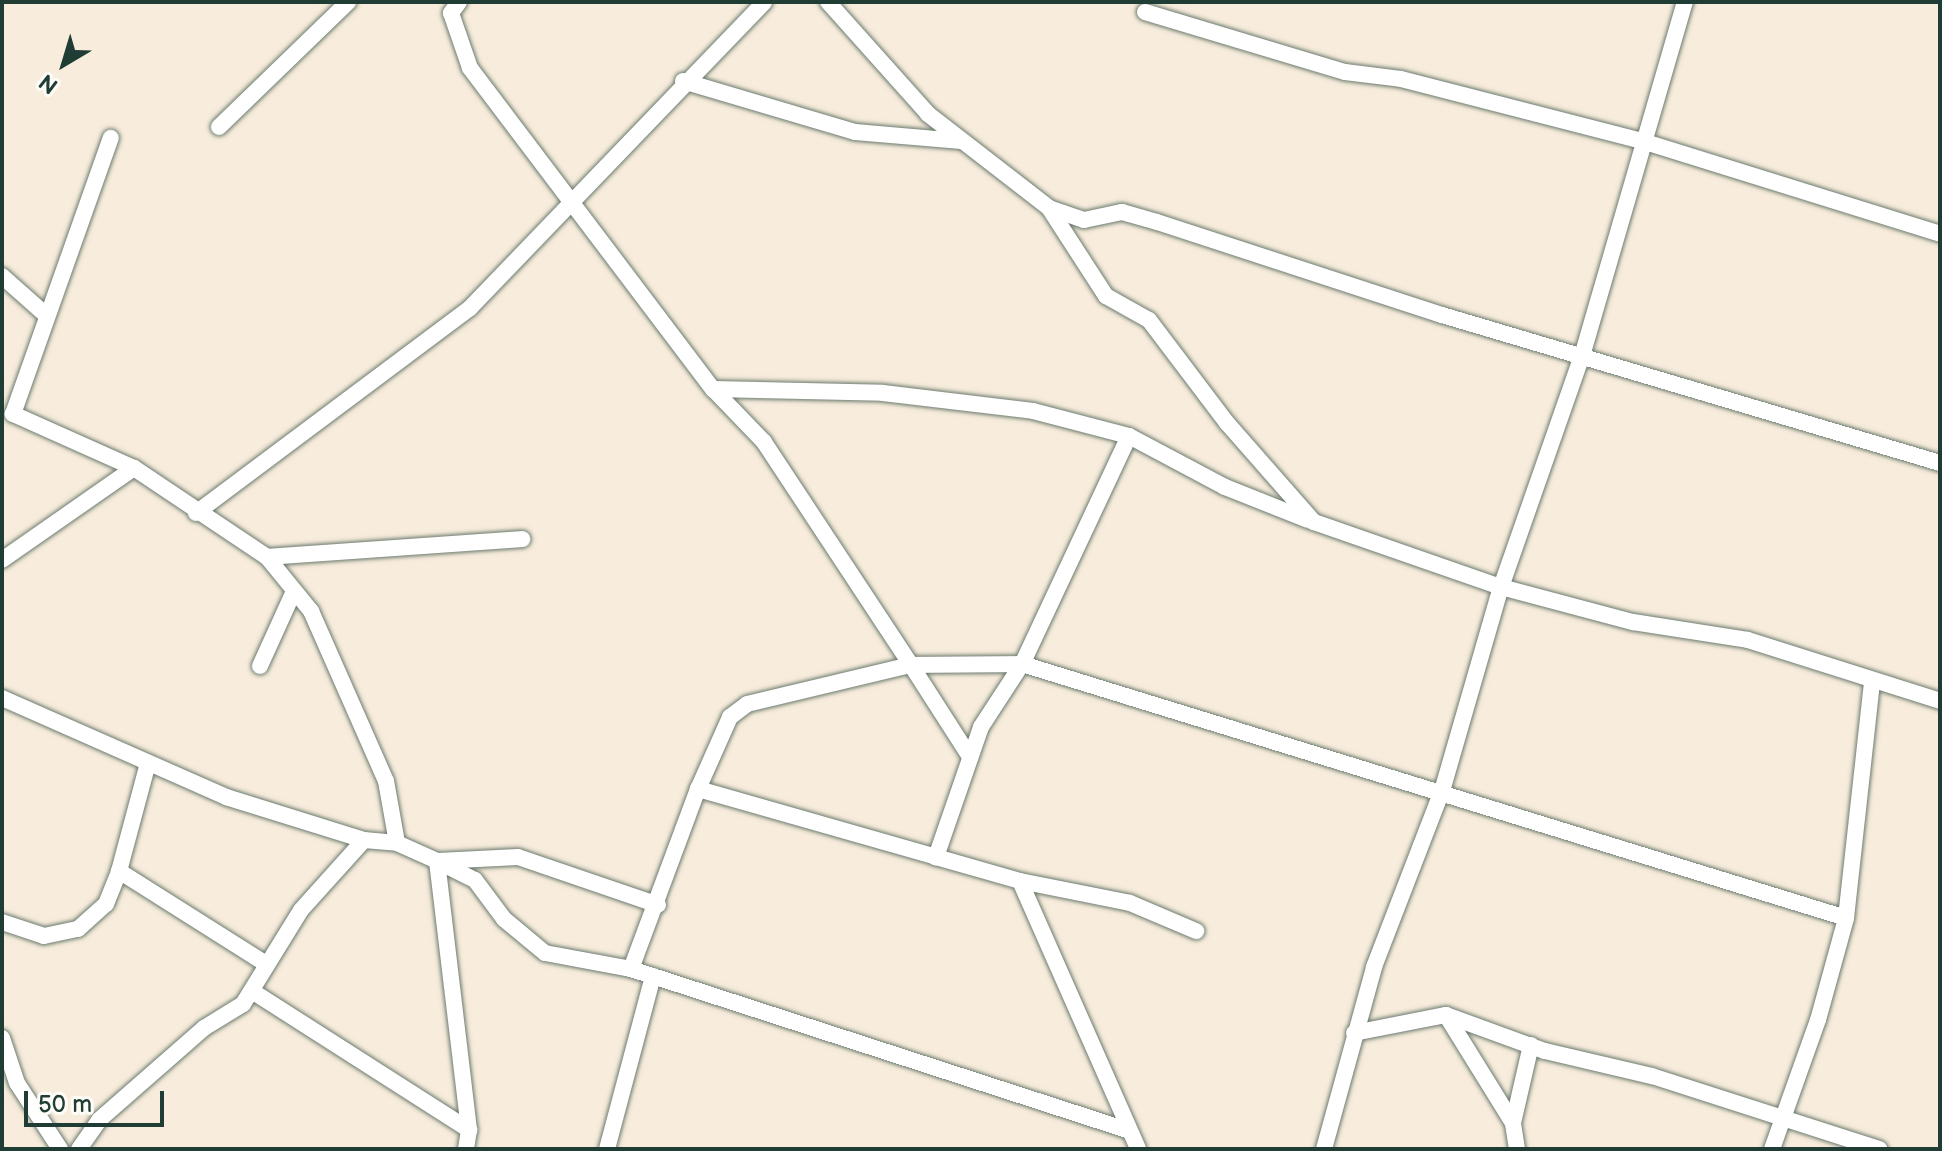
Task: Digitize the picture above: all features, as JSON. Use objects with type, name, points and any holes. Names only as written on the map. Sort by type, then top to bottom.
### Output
[{"type":"street","points":[[219,127],[348,2]]},
{"type":"street","points":[[196,513],[470,308],[574,204],[683,81],[764,2]]},
{"type":"street","points":[[828,2],[928,114],[1049,208],[1084,220],[1122,212],[1157,222],[1582,356],[1940,463]]},
{"type":"street","points":[[1324,1149],[1354,1033],[1442,791],[1501,587],[1582,356],[1642,141],[1685,2]]},
{"type":"street","points":[[451,6],[470,68],[713,389],[764,442],[796,486],[970,757]]},
{"type":"street","points":[[1145,12],[1345,72],[1401,79],[1642,141],[1940,234]]},
{"type":"street","points":[[683,81],[855,132],[959,141]]},
{"type":"street","points":[[111,138],[7,411],[134,468],[196,513],[267,557],[311,611],[386,781],[397,843]]},
{"type":"street","points":[[1049,208],[1106,296],[1149,320],[1227,423],[1314,522]]},
{"type":"street","points":[[2,276],[46,315]]},
{"type":"street","points":[[713,389],[943,398],[1033,411],[1129,436],[1225,487],[1314,522],[1501,587],[1633,622],[1748,640],[1940,701]]},
{"type":"street","points":[[936,857],[981,727],[1022,664],[1129,436]]},
{"type":"street","points":[[2,560],[134,468]]},
{"type":"street","points":[[267,557],[522,539]]},
{"type":"street","points":[[260,666],[294,591]]},
{"type":"street","points":[[631,969],[658,905],[698,789],[730,717],[747,704],[911,665],[1022,664],[1207,719],[1275,746],[1442,791],[1846,918]]},
{"type":"street","points":[[1772,1149],[1818,1020],[1846,918],[1872,681]]},
{"type":"street","points":[[2,698],[226,797],[364,840],[397,843],[437,861],[475,880],[504,919],[545,953],[631,969],[1127,1130]]},
{"type":"street","points":[[2,922],[44,936],[78,929],[106,904],[119,871],[148,763]]},
{"type":"street","points":[[698,789],[1020,881],[1130,903],[1196,931]]},
{"type":"street","points":[[79,1149],[99,1120],[204,1028],[243,1004],[301,910],[364,840]]},
{"type":"street","points":[[437,861],[518,857],[658,905]]},
{"type":"street","points":[[437,861],[469,1130],[466,1149]]},
{"type":"street","points":[[119,871],[266,964]]},
{"type":"street","points":[[1020,881],[1127,1130],[1138,1149]]},
{"type":"street","points":[[607,1149],[653,976]]},
{"type":"street","points":[[252,991],[469,1130]]},
{"type":"street","points":[[1354,1033],[1446,1015],[1531,1045],[1652,1076],[1781,1120],[1880,1149]]},
{"type":"street","points":[[1446,1015],[1513,1123]]},
{"type":"street","points":[[2,1038],[17,1083],[60,1149]]},
{"type":"street","points":[[1517,1149],[1513,1123],[1531,1045]]}]
